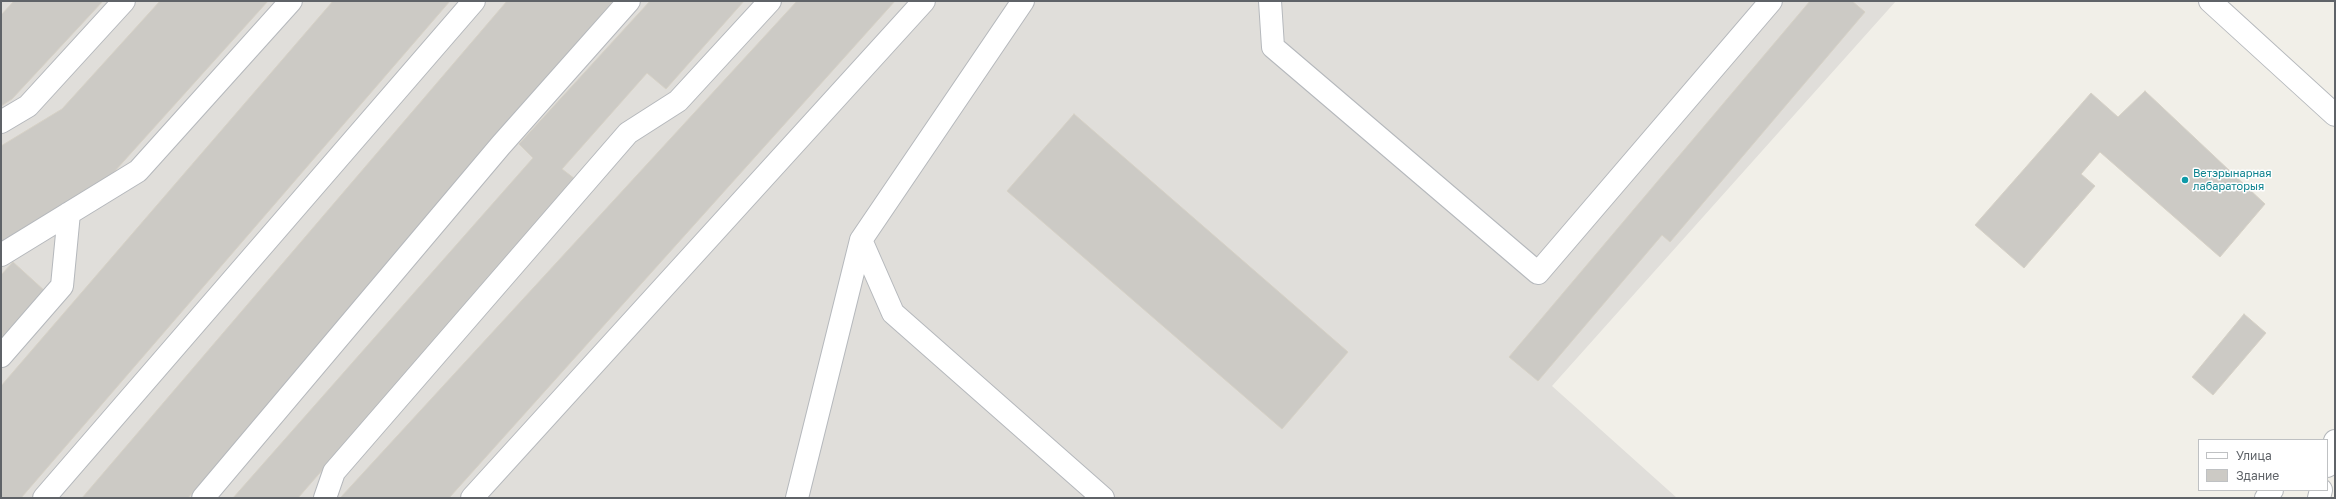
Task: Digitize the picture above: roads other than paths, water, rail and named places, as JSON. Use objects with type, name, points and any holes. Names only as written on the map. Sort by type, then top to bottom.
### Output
[{"type":"street","points":[[1,122],[28,106],[124,1]]},
{"type":"street","points":[[1,255],[138,170],[291,1]]},
{"type":"street","points":[[44,498],[474,1]]},
{"type":"street","points":[[203,498],[501,145],[629,1]]},
{"type":"street","points":[[325,498],[334,472],[628,133],[678,101],[770,1]]},
{"type":"street","points":[[472,498],[924,1]]},
{"type":"street","points":[[798,498],[861,240],[1023,1]]},
{"type":"street","points":[[1270,1],[1273,47],[1538,273],[1771,1]]},
{"type":"street","points":[[2210,1],[2335,115]]},
{"type":"street","points":[[1,356],[62,286],[69,213]]},
{"type":"street","points":[[861,240],[893,313],[1103,498]]},
{"type":"place","name":"Ветэрынарная лабараторыя","points":[[2185,180]]}]
